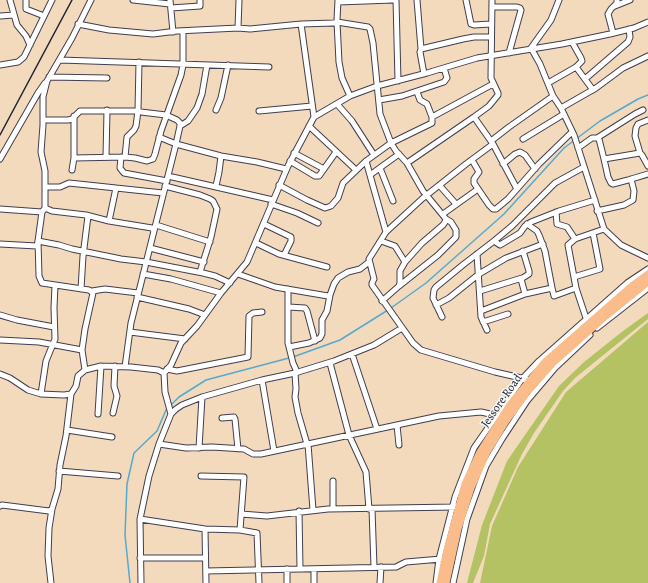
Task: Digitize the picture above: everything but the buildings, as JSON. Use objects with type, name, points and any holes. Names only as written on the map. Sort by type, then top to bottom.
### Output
[{"type":"highway","name":"Jessore Road","points":[[440,583],[442,559],[455,507],[480,452],[504,420],[509,406],[526,380],[569,340],[648,274]]},
{"type":"highway","points":[[446,583],[458,529],[471,488],[487,452],[504,420],[553,363],[621,303],[648,282]]},
{"type":"street","points":[[10,0],[17,25],[26,36],[30,44]]},
{"type":"street","points":[[26,0],[26,9],[44,16]]},
{"type":"street","points":[[0,65],[22,60],[52,0]]},
{"type":"street","points":[[0,159],[38,93],[60,60],[91,0]]},
{"type":"street","points":[[133,0],[196,7],[200,6],[200,0]]},
{"type":"street","points":[[238,28],[239,0]]},
{"type":"street","points":[[350,96],[342,78],[339,62],[337,22],[338,1],[393,0]]},
{"type":"street","points":[[396,0],[398,81]]},
{"type":"street","points":[[418,0],[420,52],[424,74]]},
{"type":"street","points":[[466,0],[471,24],[491,24]]},
{"type":"street","points":[[407,163],[474,117],[488,106],[498,95],[491,78],[492,0]]},
{"type":"street","points":[[531,48],[551,20],[559,0]]},
{"type":"street","points":[[613,33],[608,14],[616,3],[630,0]]},
{"type":"street","points":[[170,4],[174,32]]},
{"type":"street","points":[[492,6],[520,8],[509,53]]},
{"type":"street","points":[[0,16],[14,14]]},
{"type":"street","points":[[78,24],[109,30],[153,34],[238,28],[250,29],[337,22],[368,27],[373,43],[380,114],[391,143],[407,163],[427,196],[444,217],[453,225],[457,233],[456,237],[438,255],[382,301]]},
{"type":"street","points":[[171,414],[167,401],[165,371],[171,365],[181,343],[247,262],[286,169],[314,117],[350,96],[377,86],[477,58],[572,42],[629,29],[648,22]]},
{"type":"street","points":[[301,24],[314,117]]},
{"type":"street","points":[[585,79],[630,39],[629,29]]},
{"type":"street","points":[[74,158],[123,157],[150,161],[155,154],[166,115],[179,81],[183,65],[183,32]]},
{"type":"street","points":[[421,49],[474,37],[491,37]]},
{"type":"street","points":[[548,83],[576,66],[582,60],[572,42]]},
{"type":"street","points":[[531,48],[540,64],[553,96],[561,108],[573,133],[604,229],[622,245],[648,258]]},
{"type":"street","points":[[561,108],[593,90],[623,68],[648,56]]},
{"type":"street","points":[[60,60],[269,67]]},
{"type":"street","points":[[139,62],[138,111],[136,126],[127,137],[120,168],[124,173],[167,181],[216,186],[272,202],[318,222]]},
{"type":"street","points":[[180,126],[188,121],[197,108],[202,94],[206,65]]},
{"type":"street","points":[[216,110],[221,98],[228,65]]},
{"type":"street","points":[[576,66],[593,90]]},
{"type":"street","points":[[378,100],[417,92],[446,80],[447,78],[444,68]]},
{"type":"street","points":[[48,79],[107,78]]},
{"type":"street","points":[[0,244],[37,246],[46,187],[45,171],[41,152],[43,98],[48,79]]},
{"type":"street","points":[[432,117],[493,84]]},
{"type":"street","points":[[279,185],[307,200],[328,208],[338,198],[343,183],[366,161],[391,143],[431,124],[432,117],[427,104],[420,100],[417,92]]},
{"type":"street","points":[[553,96],[509,127],[386,232],[369,257],[374,279],[372,286],[413,343],[421,350],[526,380],[552,348],[627,283],[648,269]]},
{"type":"street","points":[[337,104],[352,121],[374,155]]},
{"type":"street","points":[[259,111],[312,106]]},
{"type":"street","points":[[43,120],[68,120],[80,111],[106,110],[138,111],[166,115],[180,122],[176,144],[138,295],[130,332],[125,367]]},
{"type":"street","points":[[106,110],[106,157]]},
{"type":"street","points":[[578,146],[592,138],[597,138],[643,110]]},
{"type":"street","points":[[523,139],[564,114]]},
{"type":"street","points":[[72,170],[74,158],[74,116]]},
{"type":"street","points":[[474,117],[492,142],[517,189]]},
{"type":"street","points":[[648,120],[638,124],[635,136],[640,153],[648,166]]},
{"type":"street","points":[[309,126],[356,170]]},
{"type":"street","points":[[472,160],[480,172],[474,180],[478,189],[493,209],[496,209],[517,189],[553,150],[573,133]]},
{"type":"street","points":[[159,137],[176,144],[220,156],[257,162],[286,169]]},
{"type":"street","points":[[597,138],[599,140],[608,177],[611,183],[613,184],[648,174]]},
{"type":"street","points":[[290,161],[319,176],[336,152]]},
{"type":"street","points":[[503,164],[515,154],[520,152],[525,155],[535,169]]},
{"type":"street","points":[[294,153],[324,169]]},
{"type":"street","points":[[604,159],[640,153]]},
{"type":"street","points":[[370,175],[400,154]]},
{"type":"street","points":[[216,186],[220,156]]},
{"type":"street","points":[[366,161],[386,232]]},
{"type":"street","points":[[442,317],[433,298],[436,288],[494,241],[555,183],[584,167]]},
{"type":"street","points":[[380,168],[393,201]]},
{"type":"street","points":[[597,211],[624,205],[634,200],[631,179]]},
{"type":"street","points":[[167,181],[200,194],[213,201],[217,211],[210,242],[200,272]]},
{"type":"street","points":[[46,187],[60,187],[69,183],[164,193]]},
{"type":"street","points":[[440,186],[456,204]]},
{"type":"street","points":[[109,221],[116,188]]},
{"type":"street","points":[[399,286],[400,271],[405,262],[422,243],[443,225],[444,217],[456,204],[478,189]]},
{"type":"street","points":[[494,241],[500,245],[520,233],[527,224],[556,212],[595,200]]},
{"type":"street","points":[[0,209],[43,210],[88,216],[152,228],[154,231]]},
{"type":"street","points":[[556,212],[557,224],[567,227],[575,239]]},
{"type":"street","points":[[81,289],[83,252],[88,216]]},
{"type":"street","points":[[264,224],[291,237],[291,241],[284,255]]},
{"type":"street","points":[[527,224],[537,231],[543,244],[554,296],[576,288]]},
{"type":"street","points":[[156,225],[210,242]]},
{"type":"street","points":[[586,318],[576,288],[568,247],[569,244],[575,239],[604,229]]},
{"type":"street","points":[[574,277],[600,269],[593,233]]},
{"type":"street","points":[[38,241],[121,260],[146,262],[200,272],[215,276],[230,283]]},
{"type":"street","points":[[38,241],[40,280],[42,283],[92,291],[104,289],[138,295],[189,309],[204,315]]},
{"type":"street","points":[[381,241],[395,246],[405,262]]},
{"type":"street","points":[[256,243],[284,255],[327,267]]},
{"type":"street","points":[[436,305],[449,298],[479,274],[506,258],[543,244]]},
{"type":"street","points":[[150,248],[204,262]]},
{"type":"street","points":[[480,291],[522,278],[530,273],[523,251]]},
{"type":"street","points":[[477,254],[481,311],[483,322],[487,330]]},
{"type":"street","points":[[289,347],[315,341],[320,338],[322,334],[322,320],[327,311],[334,284],[338,278],[348,272],[360,269],[369,262]]},
{"type":"street","points":[[143,274],[170,279],[221,293]]},
{"type":"street","points":[[238,274],[256,282],[325,296],[330,295]]},
{"type":"street","points":[[522,278],[525,294]]},
{"type":"street","points":[[41,394],[46,361],[55,340],[55,285]]},
{"type":"street","points":[[481,311],[525,294],[552,288]]},
{"type":"street","points":[[453,583],[467,519],[504,420],[527,401],[555,368],[595,330],[648,288]]},
{"type":"street","points":[[288,289],[289,347],[292,363],[296,373],[295,397],[298,413],[308,444],[313,510]]},
{"type":"street","points":[[85,370],[82,350],[85,329],[93,297],[92,291]]},
{"type":"street","points":[[288,307],[305,308],[315,341]]},
{"type":"street","points":[[51,583],[48,556],[49,528],[52,509],[58,489],[59,471],[72,394],[76,386],[78,376],[85,370],[101,366],[177,372],[245,359],[248,357],[249,316],[253,313],[262,312]]},
{"type":"street","points":[[483,322],[508,314]]},
{"type":"street","points":[[0,315],[16,320],[54,327]]},
{"type":"street","points":[[141,583],[140,519],[149,476],[159,444],[171,414],[176,409],[182,405],[202,398],[262,380],[296,373],[330,362],[374,345],[402,328]]},
{"type":"street","points":[[130,332],[185,339]]},
{"type":"street","points":[[0,340],[38,342],[82,350]]},
{"type":"street","points":[[352,354],[377,429]]},
{"type":"street","points":[[330,362],[349,435],[366,472],[371,508],[374,567]]},
{"type":"street","points":[[98,414],[101,366]]},
{"type":"street","points":[[113,413],[117,396],[114,386],[115,366]]},
{"type":"street","points":[[0,374],[10,378],[28,390],[41,394],[72,394]]},
{"type":"street","points":[[262,380],[274,452]]},
{"type":"street","points":[[199,448],[202,398]]},
{"type":"street","points":[[159,444],[186,448],[244,449],[253,454],[260,454],[446,416],[481,412],[504,420]]},
{"type":"street","points":[[222,418],[234,417],[236,419],[238,449]]},
{"type":"street","points":[[397,425],[399,445]]},
{"type":"street","points":[[67,430],[112,437]]},
{"type":"street","points":[[59,471],[118,476]]},
{"type":"street","points":[[200,476],[244,478],[240,530]]},
{"type":"street","points":[[333,481],[333,509]]},
{"type":"street","points":[[0,506],[2,505],[48,511],[52,509]]},
{"type":"street","points":[[241,514],[267,516],[299,511],[333,509],[455,507]]},
{"type":"street","points":[[299,511],[300,569]]},
{"type":"street","points":[[140,519],[205,529],[240,530],[257,533],[259,583]]},
{"type":"street","points":[[205,529],[206,583]]},
{"type":"street","points":[[140,558],[206,558]]},
{"type":"street","points":[[206,571],[396,567],[406,562],[442,559],[436,583]]},
{"type":"street","points":[[380,583],[381,567]]},
{"type":"street","points":[[314,568],[314,583]]},
{"type":"street","points":[[287,569],[287,583]]},
{"type":"green space","points":[[648,313],[648,319],[575,378],[563,391],[534,433],[522,454],[490,524],[484,556],[473,583],[467,583],[482,525],[507,461],[559,386],[584,362]]},
{"type":"green space","points":[[648,322],[648,583],[480,583],[492,526],[518,467],[566,392]]},
{"type":"waterway","points":[[391,308],[426,283],[504,214],[564,148],[600,121],[638,99],[648,95]]},
{"type":"waterway","points":[[293,357],[340,340],[388,310]]},
{"type":"waterway","points":[[171,405],[179,397],[206,380],[289,358]]},
{"type":"waterway","points":[[130,583],[125,535],[127,484],[134,453],[157,431],[168,408]]},
{"type":"railway","points":[[0,135],[72,0]]}]
